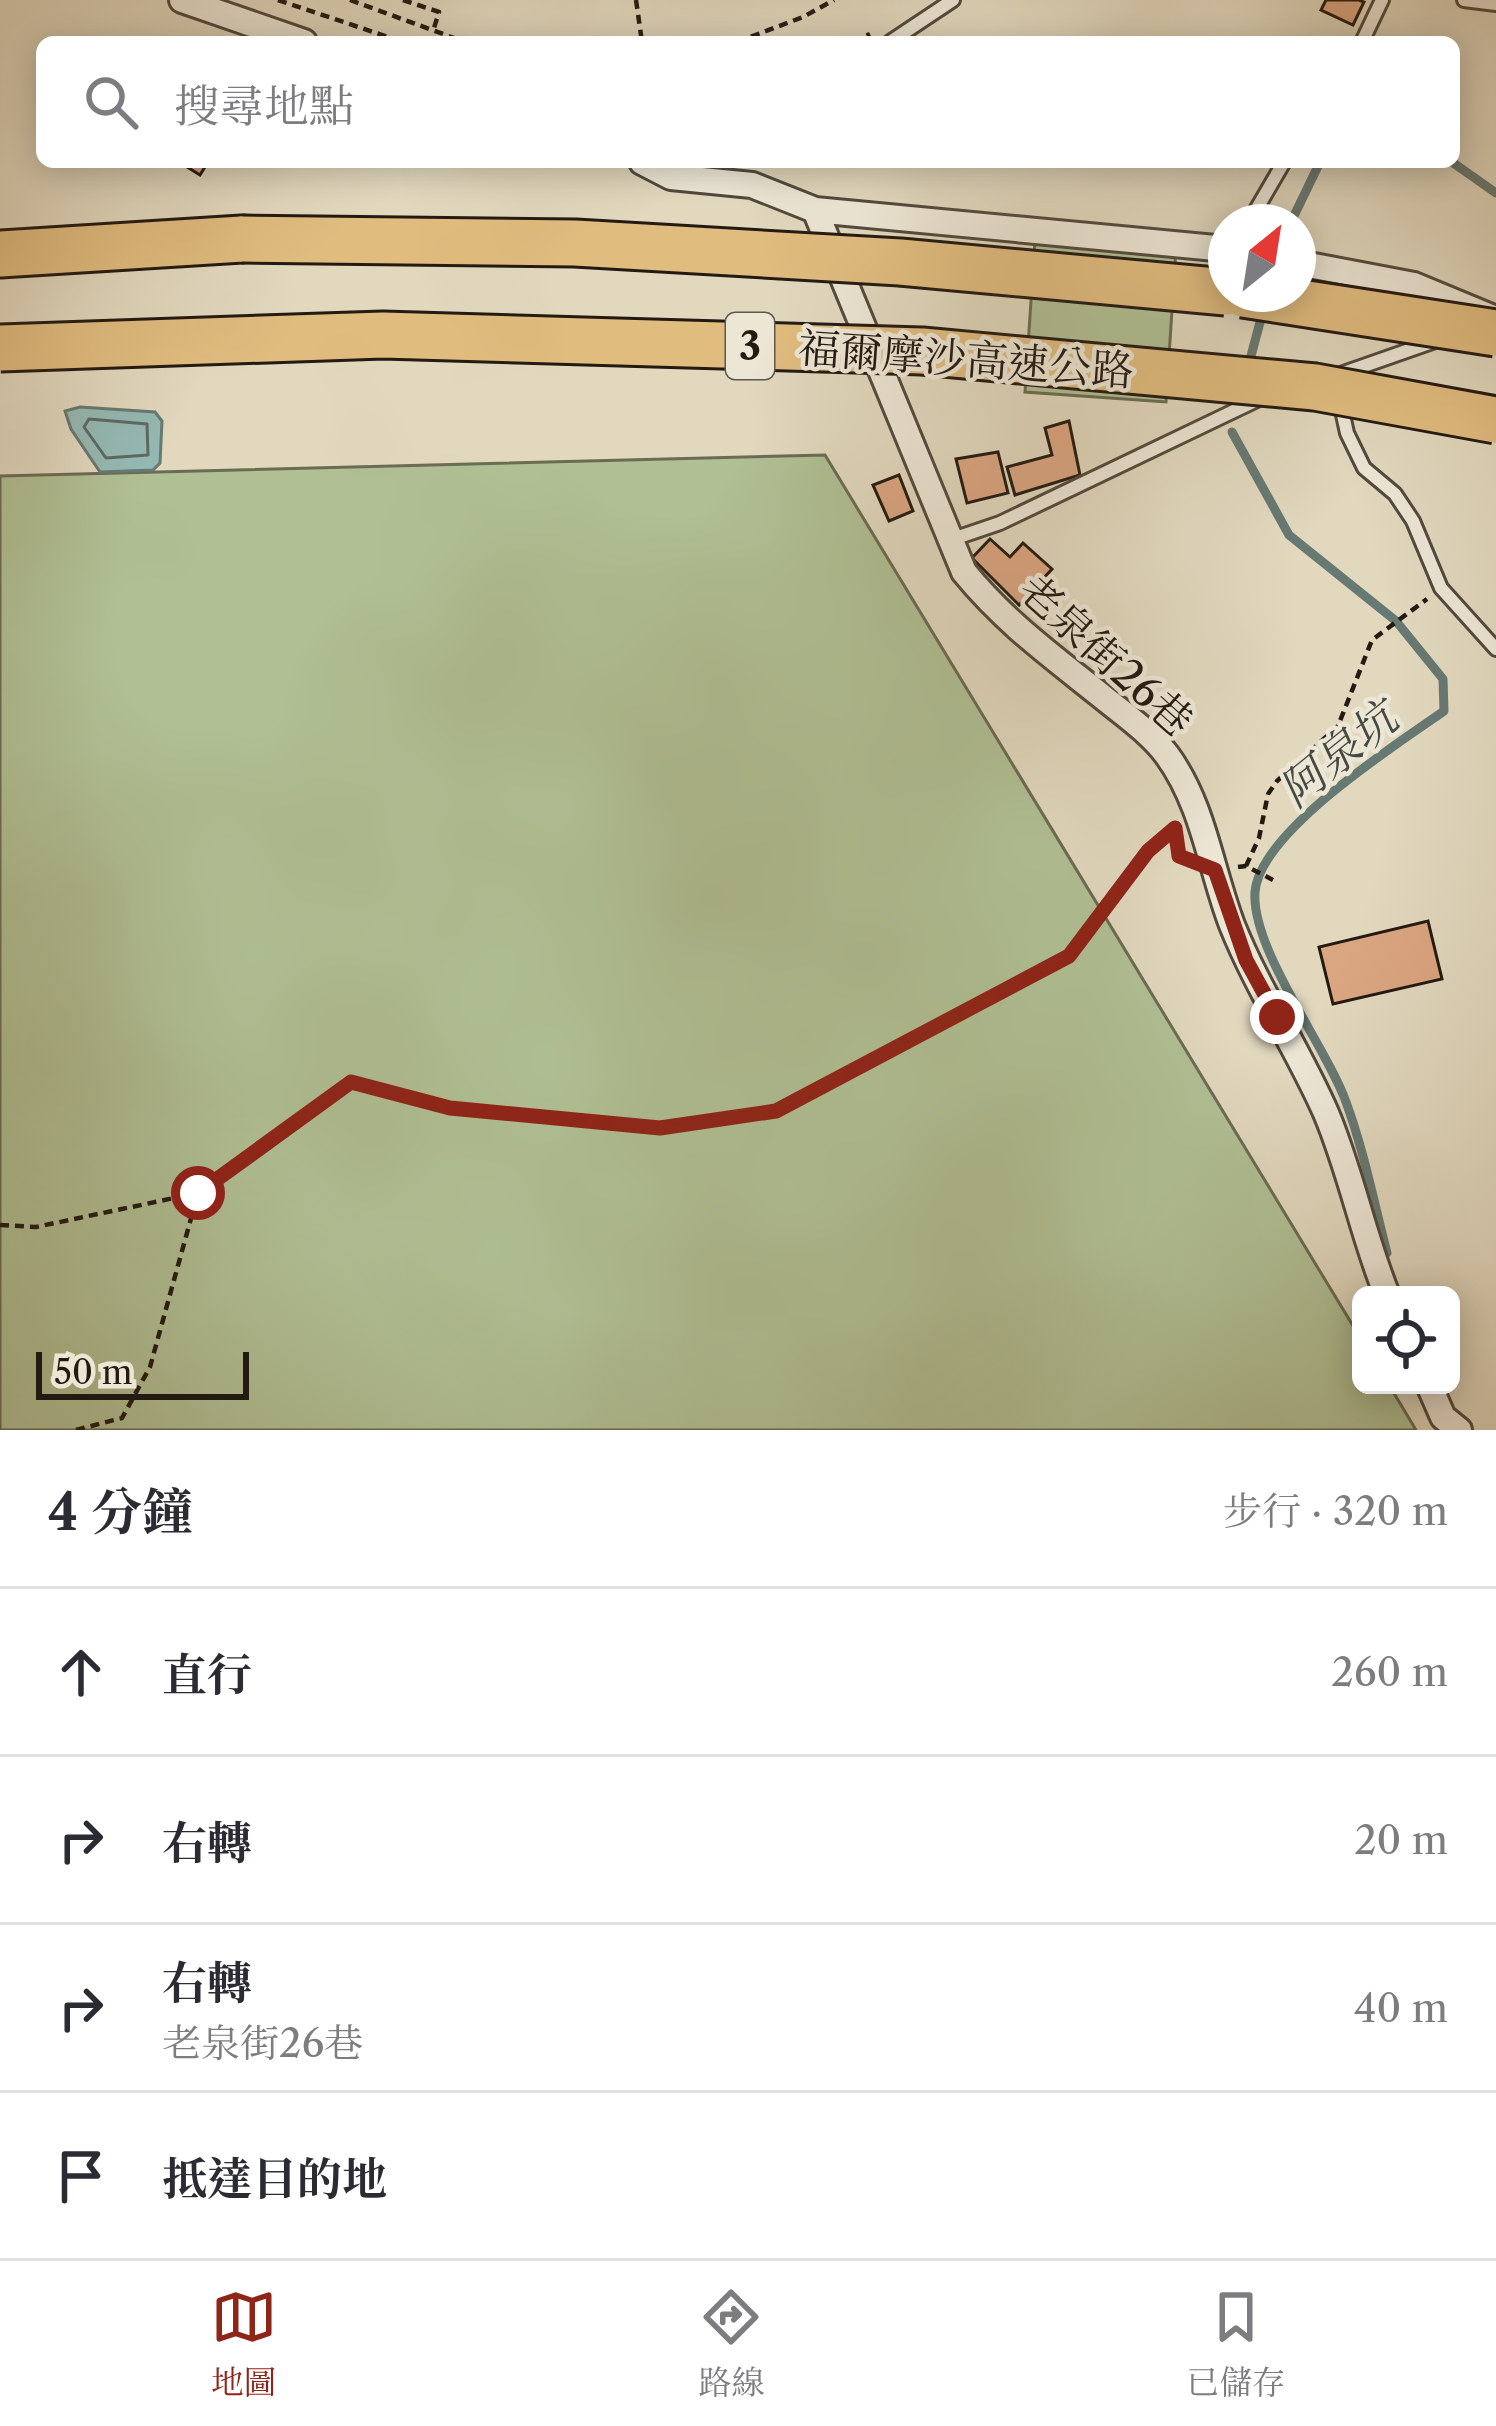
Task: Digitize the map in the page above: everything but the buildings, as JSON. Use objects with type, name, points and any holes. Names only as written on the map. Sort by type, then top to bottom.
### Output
[{"type":"highway","points":[[0,233],[242,238]]},
{"type":"highway","name":"福爾摩沙高速公路","points":[[0,254],[242,238],[598,244],[900,262],[1208,290]]},
{"type":"highway","points":[[1316,305],[1496,333]]},
{"type":"highway","name":"福爾摩沙高速公路","points":[[0,348],[382,334],[922,351],[1316,387],[1496,420]]},
{"type":"street","points":[[182,0],[287,36]]},
{"type":"street","points":[[654,168],[671,177],[752,184],[815,210],[1208,247]]},
{"type":"street","name":"老泉街26巷","points":[[815,210],[964,572],[997,613],[1137,724],[1165,752],[1194,797],[1246,960],[1338,1144],[1384,1286]]},
{"type":"street","points":[[1316,266],[1414,285],[1496,320]]},
{"type":"street","points":[[1433,1394],[1443,1417],[1459,1430]]},
{"type":"lane","points":[[899,36],[953,0]]},
{"type":"lane","points":[[1365,36],[1382,0]]},
{"type":"lane","points":[[1464,0],[1496,4]]},
{"type":"lane","points":[[1260,204],[1281,168]]},
{"type":"lane","points":[[949,540],[1000,523],[1278,391],[1496,320]]},
{"type":"lane","points":[[1335,376],[1347,434],[1364,468],[1395,494],[1413,520],[1442,588],[1496,649]]},
{"type":"path","points":[[278,0],[385,36]]},
{"type":"path","points":[[350,0],[450,36]]},
{"type":"path","points":[[403,0],[439,12],[434,28]]},
{"type":"path","points":[[636,0],[641,36]]},
{"type":"path","points":[[753,36],[834,0]]},
{"type":"path","points":[[1273,880],[1246,866],[1259,838],[1268,794],[1337,726],[1372,640],[1411,611]]},
{"type":"path","points":[[0,1225],[36,1227],[198,1193],[351,1082],[450,1108],[660,1128],[776,1111],[1069,956],[1148,851],[1175,828],[1179,856],[1215,870]]},
{"type":"path","points":[[76,1430],[122,1418],[150,1367],[198,1193]]},
{"type":"green space","points":[[1035,240],[1176,249],[1166,402],[1025,392]]},
{"type":"green space","points":[[825,455],[1352,1324],[1352,1394],[1394,1394],[1416,1430],[0,1430],[0,476]]},
{"type":"water","points":[[80,407],[155,412],[162,421],[160,463],[153,470],[100,472],[71,429],[65,411]]},
{"type":"waterway","name":"阿泉坑","points":[[1300,204],[1317,168]]},
{"type":"waterway","name":"阿泉坑","points":[[1460,168],[1496,193]]},
{"type":"waterway","name":"阿泉坑","points":[[1247,371],[1263,312]]},
{"type":"waterway","name":"阿泉坑","points":[[1232,432],[1289,535],[1396,621],[1443,679],[1444,711],[1364,767],[1304,817],[1263,868],[1255,892],[1257,915],[1277,969],[1346,1102],[1387,1253]]},
{"type":"route","points":[[198,1193],[351,1082],[450,1108],[660,1128],[776,1111],[1069,956],[1148,851],[1175,828],[1179,856],[1215,870],[1246,960],[1277,1017]]}]
